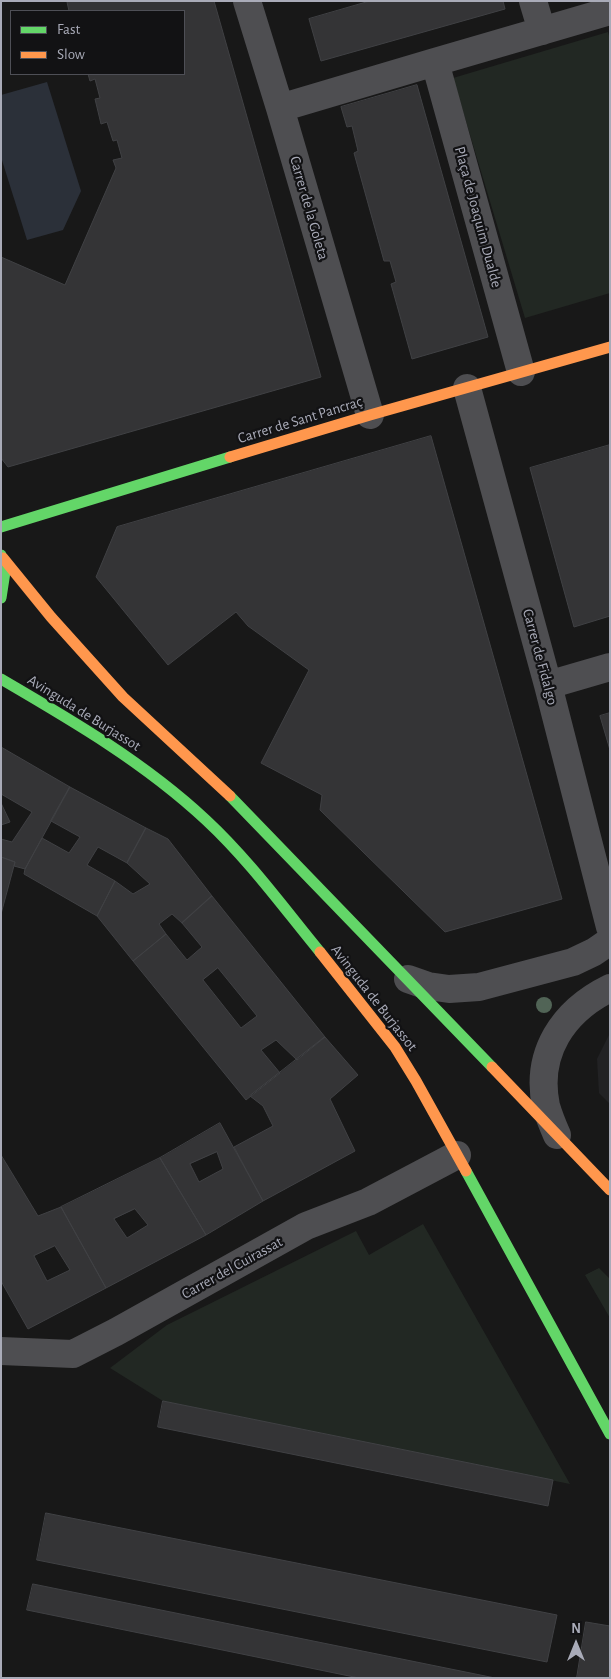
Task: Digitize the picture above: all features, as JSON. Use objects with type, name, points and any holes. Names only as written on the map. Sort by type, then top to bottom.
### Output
[{"type":"main road","name":"Carrer de Sant Pancraç","points":[[1,527],[370,415],[610,347]]},
{"type":"main road","points":[[1,598],[5,572],[2,556]]},
{"type":"main road","name":"Avinguda de Burjassot","points":[[2,556],[51,617],[123,697],[221,788],[408,979],[610,1190]]},
{"type":"main road","name":"Avinguda de Burjassot","points":[[1,678],[96,735],[154,776],[212,827],[244,859],[395,1047],[416,1080],[610,1434]]},
{"type":"street","name":"Carrer de la Goleta","points":[[247,1],[370,415]]},
{"type":"street","points":[[533,1],[542,31]]},
{"type":"street","points":[[280,108],[610,11]]},
{"type":"street","name":"Plaça de Joaquim Dualde","points":[[435,62],[521,372]]},
{"type":"street","name":"Carrer de Fidalgo","points":[[467,388],[548,685],[610,927]]},
{"type":"street","points":[[548,685],[610,667]]},
{"type":"street","points":[[408,979],[428,986],[449,989],[479,988],[573,962],[594,952],[610,941]]},
{"type":"street","points":[[557,1136],[546,1107],[544,1084],[548,1055],[558,1030],[576,1010],[597,994],[610,988]]},
{"type":"street","name":"Carrer del Cuirassat","points":[[1,1350],[73,1354],[306,1226],[368,1202],[457,1155]]},
{"type":"shaded area","points":[[608,32],[610,39],[610,293],[525,318],[453,78]]},
{"type":"shaded area","points":[[47,82],[81,191],[63,230],[27,240],[1,157],[1,95]]},
{"type":"shaded area","points":[[610,1033],[610,1104],[599,1093],[597,1059]]},
{"type":"shaded area","points":[[423,1224],[570,1484],[163,1401],[110,1368],[167,1325],[356,1231],[369,1255]]},
{"type":"shaded area","points":[[599,1268],[610,1279],[610,1318],[585,1275]]},
{"type":"building","points":[[214,1],[321,377],[8,467],[1,458],[1,257],[65,285],[116,168],[113,160],[122,158],[117,140],[113,141],[107,122],[101,124],[95,99],[100,98],[95,79],[90,81],[88,75],[185,75],[185,10],[69,10],[67,2]]},
{"type":"building","points":[[370,1],[503,1],[505,9],[321,61],[309,19]]},
{"type":"building","points":[[417,85],[488,337],[412,359],[391,284],[396,282],[390,261],[384,261],[354,153],[358,151],[352,126],[347,127],[341,107]]},
{"type":"building","points":[[431,436],[562,899],[445,932],[320,810],[322,795],[261,763],[309,670],[248,626],[236,612],[168,665],[96,577],[117,527]]},
{"type":"building","points":[[610,445],[610,616],[574,627],[530,468]]},
{"type":"building","points":[[610,713],[610,750],[600,716]]},
{"type":"building","points":[[1,747],[70,787],[25,869],[14,866],[15,862],[1,857],[1,839],[12,842],[32,812],[1,794]]},
{"type":"building","points":[[70,787],[146,828],[127,863],[98,847],[87,865],[115,881],[97,916],[24,874],[42,838],[69,853],[80,837],[51,821]]},
{"type":"building","points":[[1,803],[10,822],[1,825]]},
{"type":"building","points":[[146,828],[168,839],[212,896],[182,923],[172,914],[159,924],[166,934],[133,961],[97,916],[115,881],[133,894],[150,884],[127,863]]},
{"type":"building","points":[[1,857],[15,862],[1,914]]},
{"type":"building","points":[[212,896],[325,1037],[297,1060],[276,1040],[261,1050],[280,1073],[246,1100],[133,961],[166,934],[187,960],[202,947],[182,923]],"holes":[[[218,968],[257,1016],[241,1028],[203,980]]]},
{"type":"building","points":[[325,1037],[358,1075],[330,1099],[355,1151],[263,1201],[234,1147],[273,1126],[263,1106],[250,1096]]},
{"type":"building","points":[[220,1123],[263,1201],[206,1235],[160,1158]],"holes":[[[217,1152],[223,1169],[199,1182],[190,1164]]]},
{"type":"building","points":[[1,1155],[38,1216],[61,1207],[106,1288],[28,1329],[1,1281]],"holes":[[[55,1246],[70,1270],[47,1281],[34,1256]]]},
{"type":"building","points":[[160,1158],[206,1235],[106,1288],[61,1207]],"holes":[[[135,1209],[148,1225],[127,1238],[114,1219]]]},
{"type":"building","points":[[163,1401],[553,1480],[548,1506],[158,1427]]},
{"type":"building","points":[[46,1513],[557,1615],[547,1662],[37,1560]]},
{"type":"building","points":[[33,1584],[495,1678],[359,1678],[27,1610]]},
{"type":"building","points":[[586,1622],[610,1626],[610,1678],[577,1678]]},
{"type":"traffic: fast","points":[[1,527],[230,457]]},
{"type":"traffic: fast","points":[[1,555],[5,572],[1,598]]},
{"type":"traffic: fast","points":[[1,679],[108,744],[183,799],[237,851],[320,952]]},
{"type":"traffic: fast","points":[[230,796],[492,1067]]},
{"type":"traffic: fast","points":[[466,1171],[610,1434]]},
{"type":"traffic: slow","points":[[230,457],[610,347]]},
{"type":"traffic: slow","points":[[3,558],[51,617],[123,697],[230,796]]},
{"type":"traffic: slow","points":[[320,952],[395,1047],[466,1171]]},
{"type":"traffic: slow","points":[[492,1067],[610,1190]]}]
